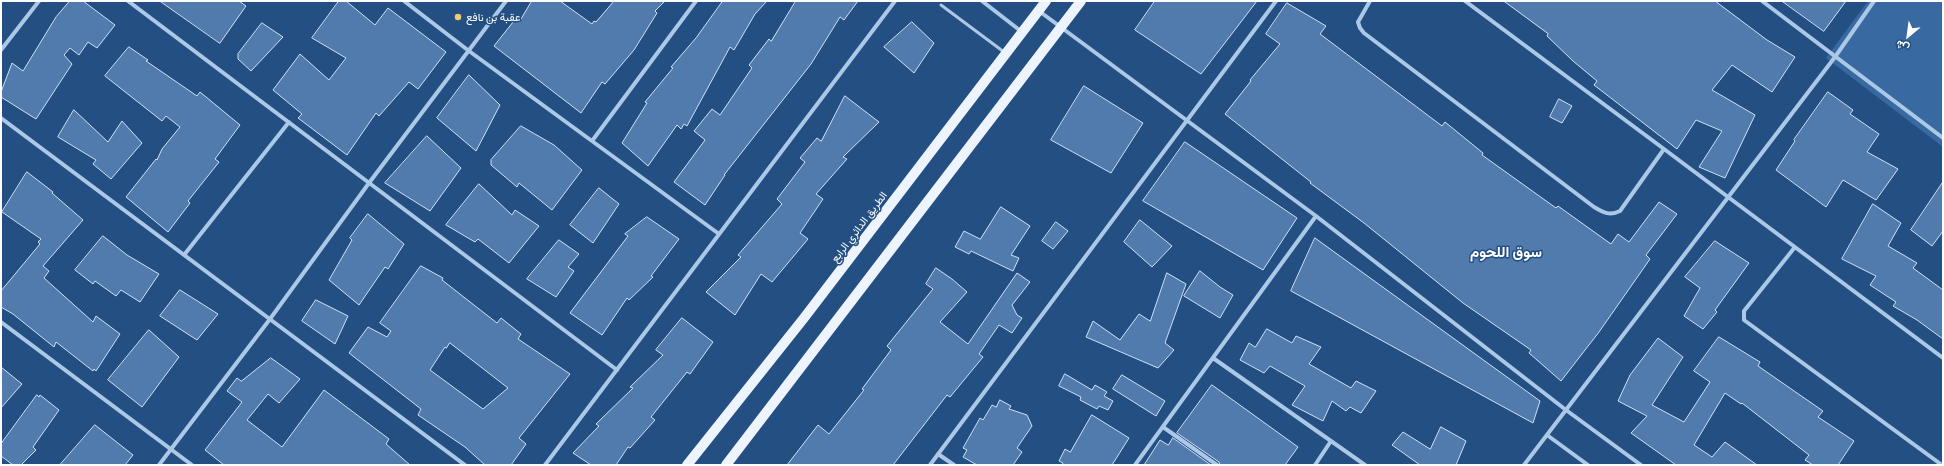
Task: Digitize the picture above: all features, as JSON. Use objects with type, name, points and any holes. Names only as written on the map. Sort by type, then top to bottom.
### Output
[{"type":"main road","name":"الطريق الدائري الرابع","points":[[687,465],[804,318],[1046,1]]},
{"type":"main road","points":[[726,465],[1080,1]]},
{"type":"street","points":[[1,50],[39,1]]},
{"type":"street","points":[[128,1],[617,370]]},
{"type":"street","points":[[404,1],[469,51],[719,234]]},
{"type":"street","points":[[158,465],[270,319],[369,183],[506,1]]},
{"type":"street","points":[[592,141],[696,1]]},
{"type":"street","points":[[545,465],[895,1]]},
{"type":"street","points":[[982,1],[1022,32]]},
{"type":"street","points":[[930,465],[1276,1]]},
{"type":"street","points":[[1370,1],[1358,22],[1364,33],[1570,190],[1606,214],[1614,214],[1620,211],[1664,149]]},
{"type":"street","points":[[1465,1],[1943,358]]},
{"type":"street","points":[[1762,1],[1943,138]]},
{"type":"street","points":[[1524,465],[1835,57],[1874,1]]},
{"type":"street","points":[[1039,10],[1316,216],[1566,410],[1641,465]]},
{"type":"street","points":[[1,118],[464,465]]},
{"type":"street","points":[[184,255],[288,122]]},
{"type":"street","points":[[1135,465],[1316,216]]},
{"type":"street","points":[[1795,247],[1744,311],[1744,320],[1942,465]]},
{"type":"street","points":[[1,322],[192,465]]},
{"type":"street","points":[[1213,358],[1365,465]]},
{"type":"street","points":[[1163,427],[1217,465]]},
{"type":"street","points":[[1547,435],[1588,465]]},
{"type":"street","points":[[1315,465],[1331,441]]},
{"type":"street","points":[[938,454],[954,465]]},
{"type":"lane","points":[[941,5],[1006,54]]},
{"type":"shaded area","points":[[1868,1],[1943,1],[1943,147],[1826,58]]},
{"type":"building","points":[[70,1],[83,1],[115,25],[97,48],[88,42],[79,55],[70,48],[64,55],[72,64],[36,119],[1,97],[1,92],[12,63],[23,71],[56,17]]},
{"type":"building","points":[[160,1],[239,1],[246,6],[220,43]]},
{"type":"building","points":[[339,1],[346,1],[375,25],[388,8],[446,52],[418,89],[409,82],[379,116],[376,113],[347,155],[298,118],[302,114],[273,90],[300,54],[329,80],[346,58],[312,38]]},
{"type":"building","points":[[532,1],[560,1],[592,24],[594,21],[596,22],[614,1],[665,1],[655,11],[657,13],[634,50],[605,84],[602,82],[581,113],[494,46],[517,17],[520,20]]},
{"type":"building","points":[[723,1],[767,1],[755,14],[734,50],[730,47],[687,126],[684,124],[681,129],[677,125],[648,166],[622,143],[647,103],[645,102],[673,68],[671,67],[696,38]]},
{"type":"building","points":[[796,1],[858,1],[844,20],[840,17],[811,64],[724,175],[705,205],[674,182],[705,140],[694,131],[712,109],[720,115],[752,68],[749,65],[769,39],[771,41]]},
{"type":"building","points":[[1155,1],[1257,1],[1201,74],[1135,30]]},
{"type":"building","points":[[1504,1],[1715,1],[1767,40],[1795,57],[1772,92],[1732,65],[1712,90],[1755,115],[1725,178],[1699,167],[1722,131],[1696,120],[1677,149],[1594,85],[1597,81],[1573,61],[1547,36],[1548,34]]},
{"type":"building","points":[[1782,1],[1846,1],[1824,31]]},
{"type":"building","points":[[1287,3],[1326,26],[1320,34],[1442,126],[1445,122],[1483,153],[1482,155],[1556,208],[1558,206],[1611,244],[1618,234],[1629,242],[1659,202],[1677,214],[1646,255],[1650,259],[1599,332],[1561,381],[1529,353],[1531,350],[1463,303],[1225,114],[1251,81],[1250,80],[1280,44],[1266,34]]},
{"type":"building","points":[[912,22],[934,43],[914,73],[884,47]]},
{"type":"building","points":[[262,23],[283,37],[251,71],[238,59],[238,54]]},
{"type":"building","points":[[129,47],[148,60],[146,61],[197,96],[200,92],[240,125],[215,159],[219,162],[188,201],[190,203],[168,232],[126,197],[156,159],[157,160],[162,149],[180,127],[166,116],[162,121],[105,76]]},
{"type":"building","points":[[469,75],[500,105],[476,151],[437,118]]},
{"type":"building","points":[[1084,86],[1143,123],[1111,173],[1051,140]]},
{"type":"building","points":[[1828,92],[1853,110],[1850,114],[1879,134],[1867,152],[1898,169],[1876,200],[1843,180],[1826,207],[1776,170],[1795,141],[1794,140]]},
{"type":"building","points":[[845,96],[879,122],[843,157],[847,159],[816,194],[823,199],[800,233],[808,239],[772,282],[761,274],[735,315],[706,292],[741,257],[738,255],[782,204],[777,199],[805,162],[800,158],[817,138],[821,141]]},
{"type":"building","points":[[1559,99],[1572,106],[1562,123],[1550,117]]},
{"type":"building","points":[[74,110],[108,142],[122,121],[142,143],[111,179],[93,164],[96,160],[58,137]]},
{"type":"building","points":[[521,126],[554,145],[582,170],[552,210],[519,183],[517,187],[491,165],[491,160]]},
{"type":"building","points":[[427,136],[461,168],[430,211],[385,183]]},
{"type":"building","points":[[1185,142],[1297,218],[1263,270],[1143,201]]},
{"type":"building","points":[[27,172],[53,192],[52,193],[83,220],[43,266],[49,271],[44,278],[93,322],[96,316],[120,334],[96,371],[94,369],[93,371],[56,342],[54,347],[13,314],[1,307],[1,291],[40,244],[38,242],[41,239],[2,212]]},
{"type":"building","points":[[1943,182],[1943,231],[1932,246],[1911,230]]},
{"type":"building","points":[[479,184],[512,215],[515,210],[539,226],[509,263],[478,239],[475,242],[446,225]]},
{"type":"building","points":[[599,188],[619,204],[593,243],[570,225]]},
{"type":"building","points":[[1873,204],[1901,223],[1888,246],[1917,263],[1913,268],[1943,290],[1943,339],[1917,320],[1893,306],[1896,302],[1870,285],[1876,276],[1842,259]]},
{"type":"building","points":[[1001,207],[1030,226],[1011,255],[1019,258],[1013,271],[971,251],[969,254],[955,247],[964,231],[980,239]]},
{"type":"building","points":[[368,214],[404,244],[388,269],[385,267],[359,305],[329,280],[352,240],[350,238]]},
{"type":"building","points":[[647,217],[679,239],[651,276],[653,277],[629,300],[627,298],[602,335],[570,313],[628,236],[625,234]]},
{"type":"building","points":[[1140,220],[1172,246],[1152,267],[1124,242]]},
{"type":"building","points":[[1056,222],[1068,231],[1053,249],[1042,241]]},
{"type":"building","points":[[103,236],[127,255],[159,274],[140,302],[121,290],[116,296],[95,281],[93,284],[75,270]]},
{"type":"building","points":[[1315,238],[1540,401],[1533,423],[1291,291]]},
{"type":"building","points":[[559,240],[579,254],[568,267],[574,271],[556,297],[527,279]]},
{"type":"building","points":[[1715,241],[1749,263],[1715,310],[1717,312],[1703,329],[1684,316],[1700,288],[1685,277]]},
{"type":"building","points":[[421,266],[443,278],[442,280],[497,323],[501,318],[521,334],[518,339],[570,374],[519,438],[526,444],[511,465],[485,465],[465,447],[418,415],[421,409],[349,353],[368,327],[387,337],[391,331],[380,323]],"holes":[[[450,343],[508,388],[483,409],[430,370],[445,347],[446,348]]]},
{"type":"building","points":[[936,268],[967,292],[940,322],[968,344],[1017,273],[1030,282],[1012,305],[1017,315],[1022,318],[1012,333],[999,325],[979,354],[983,357],[950,397],[947,395],[893,465],[787,465],[818,425],[829,434],[864,390],[862,389],[891,350],[887,346],[933,289],[926,284]]},
{"type":"building","points":[[1200,271],[1233,295],[1220,318],[1184,296]]},
{"type":"building","points":[[1167,273],[1186,284],[1165,343],[1174,350],[1158,368],[1086,337],[1093,321],[1120,340],[1139,314],[1150,321]]},
{"type":"building","points":[[180,290],[218,314],[197,340],[160,316]]},
{"type":"building","points":[[316,300],[348,316],[335,344],[302,321]]},
{"type":"building","points":[[682,318],[713,342],[690,374],[687,372],[651,417],[655,420],[630,448],[628,447],[616,465],[591,465],[573,453],[599,426],[596,424],[633,388],[630,387],[663,355],[656,350]]},
{"type":"building","points":[[1267,329],[1292,343],[1296,336],[1321,347],[1309,364],[1351,388],[1356,381],[1376,391],[1361,413],[1350,407],[1346,411],[1332,401],[1323,421],[1292,405],[1305,386],[1270,366],[1264,373],[1240,360],[1249,343],[1255,347]]},
{"type":"building","points":[[149,330],[179,357],[142,407],[108,380]]},
{"type":"building","points":[[1719,337],[1760,362],[1758,366],[1823,411],[1818,417],[1854,441],[1838,465],[1813,465],[1805,460],[1809,455],[1742,403],[1741,404],[1725,393],[1694,445],[1712,457],[1725,442],[1757,465],[1676,465],[1631,433],[1647,416],[1618,401],[1630,375],[1658,338],[1683,357],[1652,405],[1684,422],[1710,382],[1694,371]]},
{"type":"building","points":[[271,358],[300,379],[279,403],[268,394],[247,420],[282,447],[324,390],[389,439],[386,444],[410,465],[224,465],[205,450],[242,402],[227,391],[237,378],[241,381]]},
{"type":"building","points":[[1,367],[22,384],[1,408]]},
{"type":"building","points":[[1065,374],[1092,390],[1095,385],[1107,392],[1104,396],[1113,401],[1108,410],[1099,406],[1097,409],[1080,400],[1081,397],[1059,386]]},
{"type":"building","points":[[1122,375],[1165,401],[1156,416],[1113,389]]},
{"type":"building","points":[[1212,385],[1298,447],[1285,465],[1220,465],[1219,462],[1177,433]]},
{"type":"building","points":[[37,395],[39,397],[40,395],[59,410],[33,447],[36,450],[21,465],[13,465],[1,456],[1,444]]},
{"type":"building","points":[[1000,400],[1011,406],[1009,409],[1027,415],[1032,426],[1017,448],[1022,452],[1013,465],[977,465],[963,457],[967,450],[963,448],[980,418],[983,420],[992,405],[996,407]]},
{"type":"building","points":[[1092,415],[1129,438],[1112,465],[1062,465],[1063,463],[1059,461],[1065,449],[1070,452]]},
{"type":"building","points":[[95,425],[133,455],[125,465],[60,465]]},
{"type":"building","points":[[1441,427],[1466,441],[1456,465],[1420,465],[1392,445],[1403,432],[1430,449]]},
{"type":"building","points":[[1173,438],[1211,465],[1144,465],[1160,440],[1168,445]]},
{"type":"place","name":"عقبة بن نافع","points":[[458,17]]},
{"type":"district","name":"سوق اللحوم","points":[[1506,252]]}]
